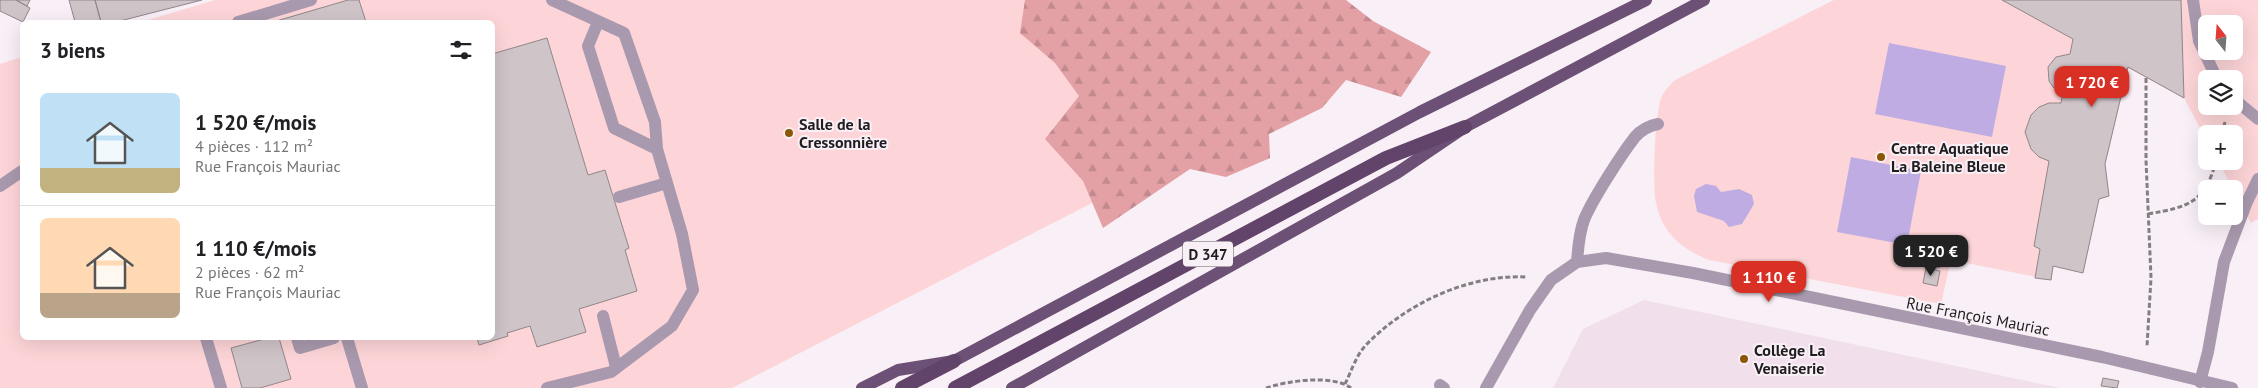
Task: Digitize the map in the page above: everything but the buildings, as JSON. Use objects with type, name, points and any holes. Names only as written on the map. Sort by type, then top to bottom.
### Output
[{"type":"highway","name":"D 347","points":[[955,388],[1386,158],[1464,127]]},
{"type":"highway","name":"D 347","points":[[902,388],[954,361]]},
{"type":"main road","name":"D 347","points":[[954,361],[1420,112],[1646,0]]},
{"type":"main road","points":[[1012,388],[1397,173],[1464,127],[1704,0]]},
{"type":"main road","points":[[862,388],[898,370],[954,361]]},
{"type":"street","points":[[245,20],[311,0]]},
{"type":"street","points":[[547,388],[611,372],[672,326],[693,290],[682,234],[657,149],[655,122],[624,33],[552,0]]},
{"type":"street","points":[[2193,0],[2194,20],[2199,41],[2213,70]]},
{"type":"street","points":[[598,22],[588,46],[614,128],[657,149]]},
{"type":"street","points":[[2243,107],[2258,119]]},
{"type":"street","points":[[1577,262],[1578,242],[1584,220],[1594,200],[1635,137],[1646,127],[1658,124]]},
{"type":"street","points":[[0,186],[20,172]]},
{"type":"street","points":[[2200,385],[2208,352],[2224,262],[2246,204],[2258,179]]},
{"type":"street","points":[[619,197],[667,183]]},
{"type":"street","name":"Rue François Mauriac","points":[[1486,388],[1530,310],[1550,280],[1577,262],[1606,258],[1693,273],[2102,357],[2200,385],[2232,388]]},
{"type":"street","points":[[603,316],[616,368]]},
{"type":"street","points":[[207,340],[221,388]]},
{"type":"street","points":[[298,340],[300,348],[327,340]]},
{"type":"street","points":[[348,340],[362,388]]},
{"type":"path","points":[[2146,78],[2151,278],[2147,347]]},
{"type":"path","points":[[2148,214],[2179,208],[2199,198],[2210,182],[2213,170]]},
{"type":"path","points":[[1345,384],[1364,347],[1410,307],[1472,283],[1509,276],[1534,277]]},
{"type":"path","points":[[1266,388],[1280,383],[1328,380],[1345,384],[1350,388]]},
{"type":"shaded area","name":"Salle de la Cressonnière","points":[[215,0],[1076,0],[1092,203],[732,388],[0,388],[0,64],[20,58],[20,340],[495,340],[495,20],[148,20]]},
{"type":"shaded area","name":"Centre Aquatique La Baleine Bleue","points":[[1834,0],[2258,0],[2258,219],[2251,223],[2243,208],[2243,180],[2228,180],[2223,170],[2243,170],[2243,125],[2198,125],[2184,98],[2128,68],[2105,164],[2109,196],[2099,199],[2083,273],[2054,266],[2051,280],[1951,260],[1941,304],[1709,260],[1691,251],[1670,234],[1656,203],[1655,137],[1660,102],[1675,80]]},
{"type":"shaded area","points":[[1889,43],[2006,66],[1992,137],[1875,114]]},
{"type":"shaded area","points":[[1851,157],[1921,171],[1907,245],[1837,232]]},
{"type":"shaded area","points":[[1706,184],[1716,186],[1721,192],[1739,189],[1752,195],[1754,204],[1742,224],[1729,227],[1724,221],[1697,212],[1694,196],[1696,189]]},
{"type":"shaded area","name":"Collège La Venaiserie","points":[[1644,300],[2060,388],[1553,388],[1583,329]]},
{"type":"green space","points":[[1025,0],[1346,0],[1373,21],[1431,52],[1401,97],[1346,80],[1322,108],[1269,134],[1270,158],[1226,177],[1190,169],[1103,228],[1083,181],[1045,139],[1079,96],[1055,63],[1020,33]]},
{"type":"place","name":"Salle de la Cressonnière","points":[[789,133]]},
{"type":"place","name":"Centre Aquatique La Baleine Bleue","points":[[1881,157]]},
{"type":"place","name":"Collège La Venaiserie","points":[[1744,359]]}]
